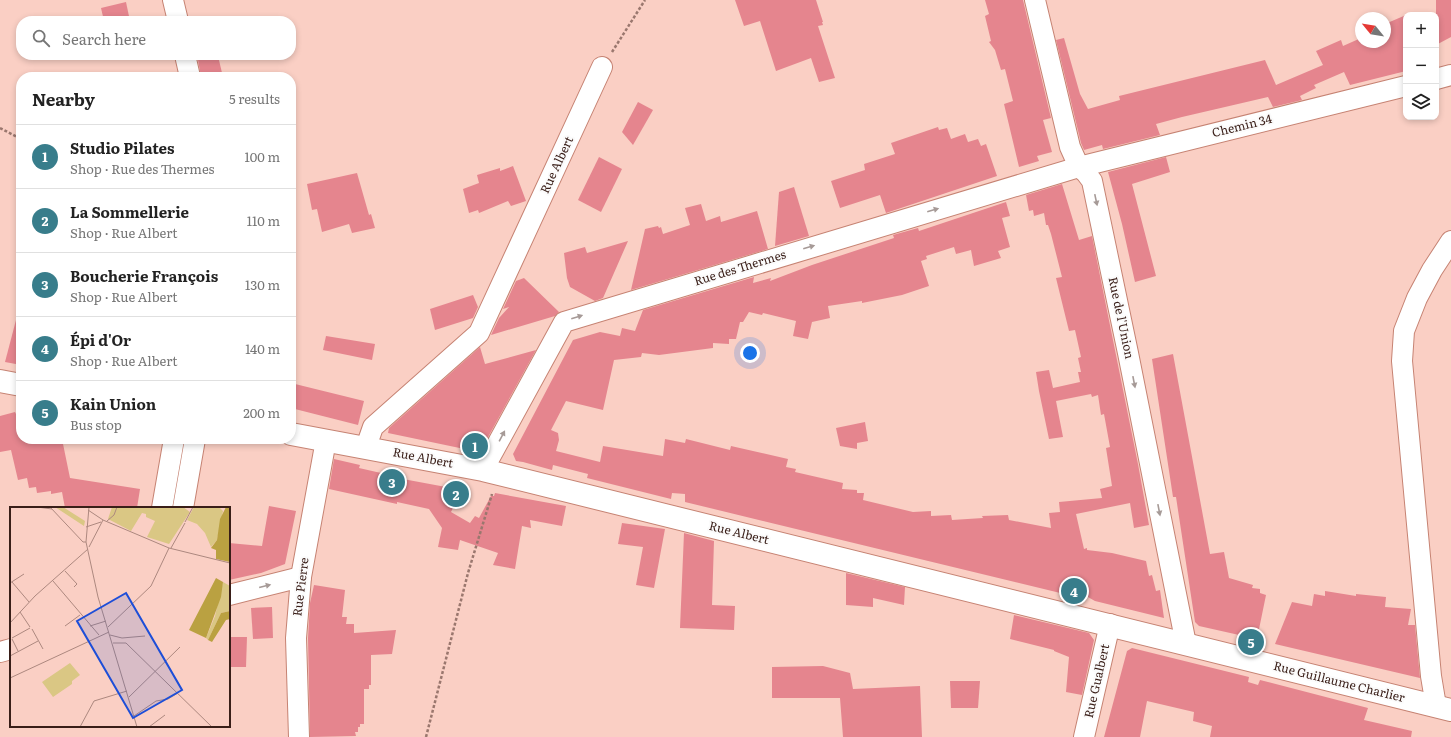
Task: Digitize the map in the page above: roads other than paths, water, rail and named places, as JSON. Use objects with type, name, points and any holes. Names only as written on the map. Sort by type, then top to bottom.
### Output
[{"type":"street","points":[[173,0],[177,16]]},
{"type":"street","name":"Rue de l'Union","points":[[1035,0],[1070,147],[1079,166],[1092,182],[1186,644]]},
{"type":"street","points":[[186,60],[189,72]]},
{"type":"street","name":"Rue Albert","points":[[366,447],[373,427],[479,332],[602,67]]},
{"type":"street","points":[[1439,77],[1451,75]]},
{"type":"street","name":"Chemin 34","points":[[1079,166],[1403,87]]},
{"type":"street","name":"Rue des Thermes","points":[[491,472],[564,322],[781,255],[1079,166]]},
{"type":"street","points":[[1443,708],[1431,676],[1402,361],[1404,331],[1417,298],[1432,270],[1451,241]]},
{"type":"street","points":[[0,381],[16,384]]},
{"type":"street","name":"Rue Albert","points":[[296,435],[491,472],[1110,624]]},
{"type":"street","name":"Rue Pierre","points":[[299,737],[296,638],[301,577],[326,440]]},
{"type":"street","points":[[162,507],[173,444]]},
{"type":"street","points":[[183,507],[194,444]]},
{"type":"street","points":[[169,471],[188,475]]},
{"type":"street","points":[[230,595],[301,577]]},
{"type":"street","name":"Rue Guillaume Charlier","points":[[1110,624],[1443,708]]},
{"type":"street","name":"Rue Gualbert","points":[[1084,737],[1110,624]]},
{"type":"street","points":[[0,652],[10,649]]},
{"type":"place","name":"Studio Pilates","points":[[475,446]]},
{"type":"place","name":"Boucherie François","points":[[392,482]]},
{"type":"place","name":"La Sommellerie","points":[[456,494]]},
{"type":"place","name":"Épi d'Or","points":[[1074,591]]},
{"type":"place","name":"Kain Union","points":[[1251,642]]}]
